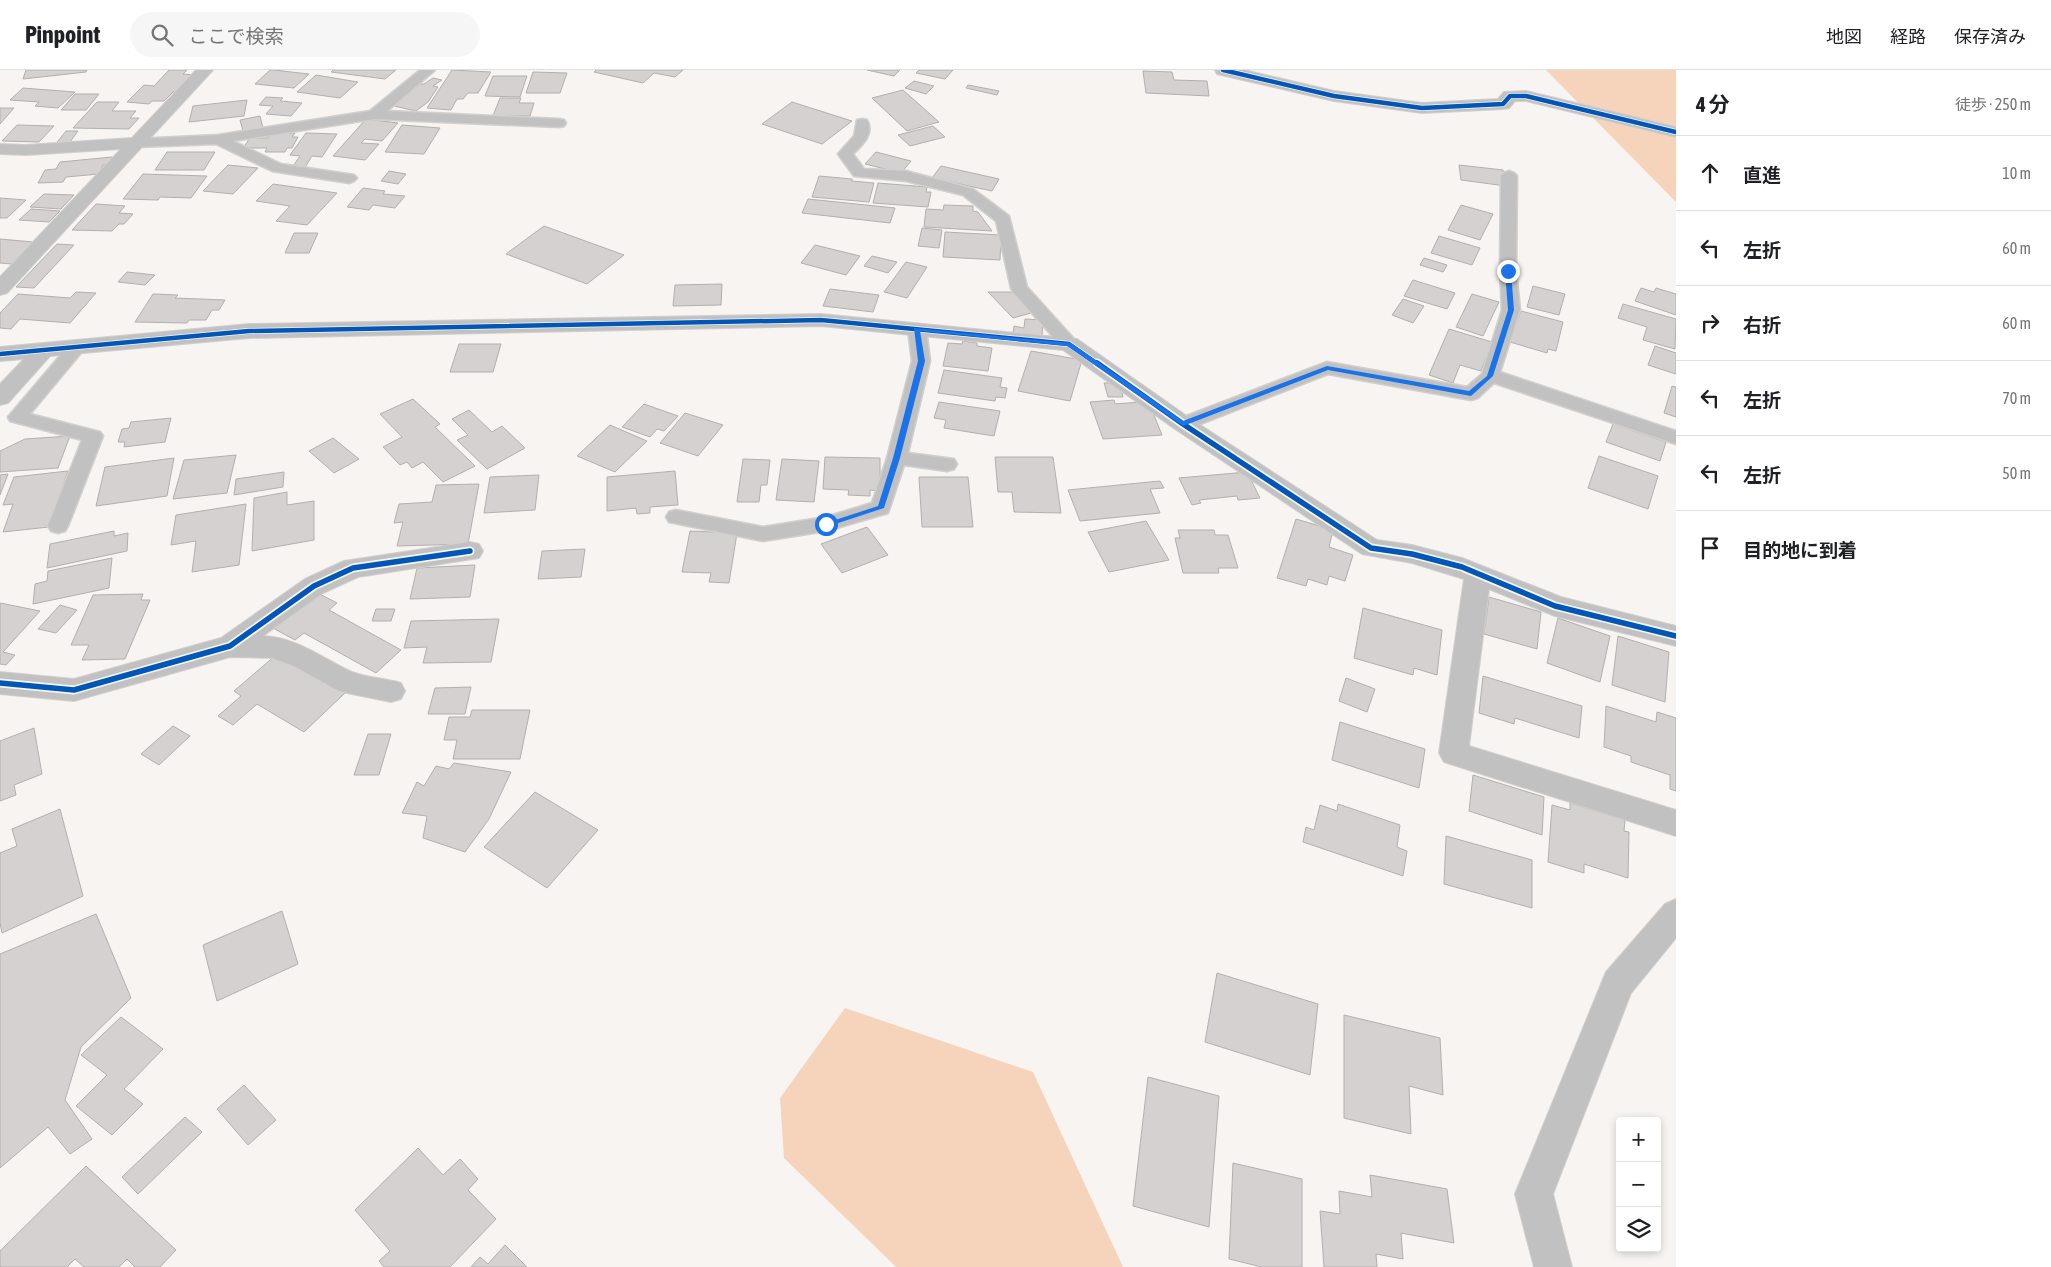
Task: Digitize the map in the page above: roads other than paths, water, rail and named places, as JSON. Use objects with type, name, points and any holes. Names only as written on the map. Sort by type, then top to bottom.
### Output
[{"type":"street","points":[[0,290],[206,70]]},
{"type":"street","points":[[1223,70],[1334,96],[1422,108],[1503,104],[1510,96],[1526,96],[1676,132]]},
{"type":"street","points":[[0,150],[136,143]]},
{"type":"street","points":[[0,354],[259,331],[821,320],[1069,344],[1183,424],[1371,548],[1412,554],[1462,567],[1555,606],[1676,636]]},
{"type":"street","points":[[0,398],[43,350]]},
{"type":"street","points":[[230,646],[314,586],[353,568],[470,550]]},
{"type":"street","points":[[1478,573],[1454,753],[1676,823]]},
{"type":"street","points":[[0,683],[74,690],[230,646],[273,647],[304,658],[347,682],[391,691]]},
{"type":"street","points":[[1553,1267],[1534,1194],[1618,983],[1676,914]]},
{"type":"lane","points":[[374,114],[428,70]]},
{"type":"lane","points":[[136,143],[218,139],[374,114],[559,123]]},
{"type":"lane","points":[[862,124],[861,137],[845,154],[859,173],[906,176],[968,192],[1003,220],[1019,288],[1069,344]]},
{"type":"lane","points":[[218,139],[277,168],[349,178]]},
{"type":"lane","points":[[1183,424],[1327,368],[1471,394],[1490,375],[1511,310],[1508,271],[1509,176]]},
{"type":"lane","points":[[676,517],[763,534],[826,524],[881,508],[897,458],[921,361],[917,329]]},
{"type":"lane","points":[[58,526],[93,436],[17,417],[76,348]]},
{"type":"lane","points":[[1490,375],[1676,438]]},
{"type":"lane","points":[[897,458],[947,464]]}]
